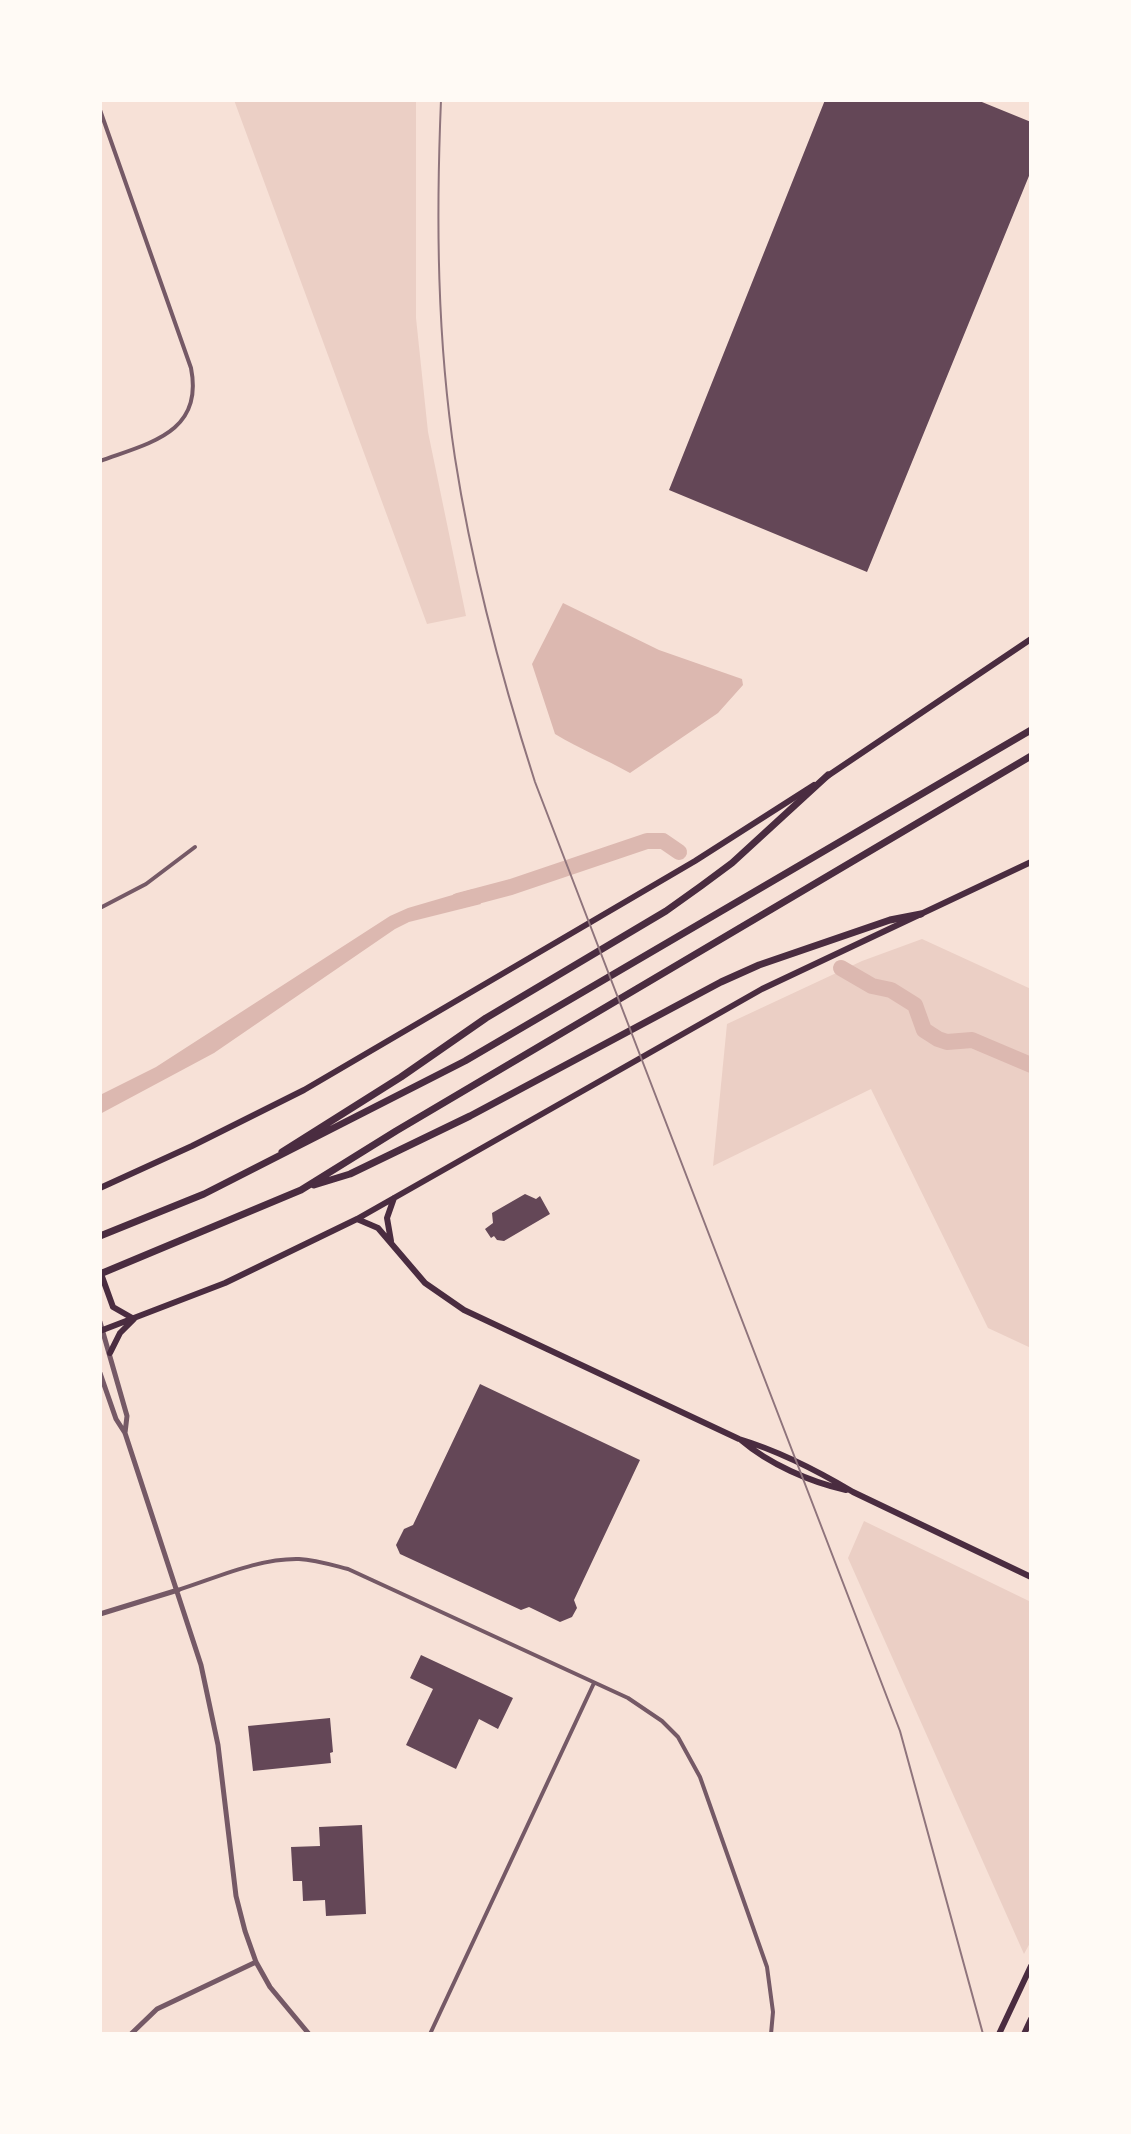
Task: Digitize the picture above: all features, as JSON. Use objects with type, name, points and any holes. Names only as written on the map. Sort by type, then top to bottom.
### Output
[{"type":"highway","points":[[100,1236],[204,1194],[465,1061],[1031,730]]},
{"type":"highway","points":[[301,1190],[1031,756]]},
{"type":"highway","points":[[271,1160],[486,1018],[678,903],[732,863],[828,775]]},
{"type":"highway","points":[[100,1272],[301,1190],[350,1174],[470,1116],[721,982],[759,965],[890,920],[921,914]]},
{"type":"main road","points":[[100,1190],[304,1090],[695,861],[1031,639]]},
{"type":"main road","points":[[101,1328],[134,1319],[225,1283],[357,1219],[736,1004],[1031,862]]},
{"type":"main road","points":[[391,1241],[387,1218],[394,1198]]},
{"type":"main road","points":[[357,1219],[372,1224],[391,1241],[425,1283],[452,1303],[739,1439],[760,1445],[828,1477],[853,1492],[1031,1577]]},
{"type":"main road","points":[[100,1272],[113,1307],[134,1319]]},
{"type":"main road","points":[[110,1353],[120,1333],[134,1319]]},
{"type":"main road","points":[[999,2034],[1031,1966]]},
{"type":"main road","points":[[1024,2034],[1031,2019]]},
{"type":"street","points":[[100,110],[195,387],[191,409],[180,424],[165,435],[100,461]]},
{"type":"street","points":[[100,908],[146,884],[195,847]]},
{"type":"street","points":[[101,1328],[127,1416],[125,1433]]},
{"type":"street","points":[[100,1373],[116,1419],[125,1433],[201,1665],[218,1745],[236,1896],[256,1962],[270,1987],[309,2034]]},
{"type":"street","points":[[100,1614],[260,1564],[282,1560],[321,1562],[367,1577],[628,1698],[662,1721],[678,1737],[700,1777],[767,1967],[773,2012],[771,2034]]},
{"type":"street","points":[[430,2034],[594,1683]]},
{"type":"street","points":[[131,2034],[157,2009],[256,1962]]},
{"type":"shaded area","points":[[234,100],[416,100],[416,318],[428,432],[466,616],[427,624]]},
{"type":"shaded area","points":[[563,603],[659,650],[742,679],[743,685],[718,713],[630,773],[555,734],[532,664]]},
{"type":"shaded area","points":[[473,889],[481,904],[409,922],[395,929],[214,1053],[100,1114],[100,1095],[156,1067],[390,916]]},
{"type":"shaded area","points":[[922,939],[1031,989],[1031,1348],[988,1328],[871,1089],[713,1166],[727,1024],[862,961]]},
{"type":"shaded area","points":[[864,1521],[1031,1602],[1031,1941],[1024,1954],[848,1558]]},
{"type":"building","points":[[825,100],[977,100],[1031,122],[1031,171],[867,572],[669,490]]},
{"type":"building","points":[[525,1194],[536,1199],[540,1196],[550,1214],[504,1241],[494,1236],[491,1238],[485,1229],[493,1223],[492,1213]]},
{"type":"building","points":[[480,1384],[640,1460],[574,1600],[577,1608],[572,1617],[560,1622],[529,1607],[521,1610],[400,1554],[396,1545],[404,1529],[413,1525]]},
{"type":"building","points":[[421,1655],[513,1698],[498,1729],[479,1719],[456,1769],[406,1745],[433,1689],[410,1678]]},
{"type":"building","points":[[330,1718],[331,1763],[253,1771],[248,1726]]},
{"type":"building","points":[[362,1825],[366,1914],[326,1916],[325,1900],[303,1901],[302,1881],[293,1881],[291,1847],[320,1846],[319,1827]]},
{"type":"waterway","points":[[458,901],[511,887],[647,841],[663,841],[679,852]]},
{"type":"waterway","points":[[841,968],[872,986],[891,990],[915,1005],[924,1030],[938,1039],[947,1042],[972,1040],[1031,1065]]},
{"type":"tram line","points":[[441,100],[439,279],[449,413],[470,540],[499,662],[535,782],[900,1731],[983,2034]]}]
